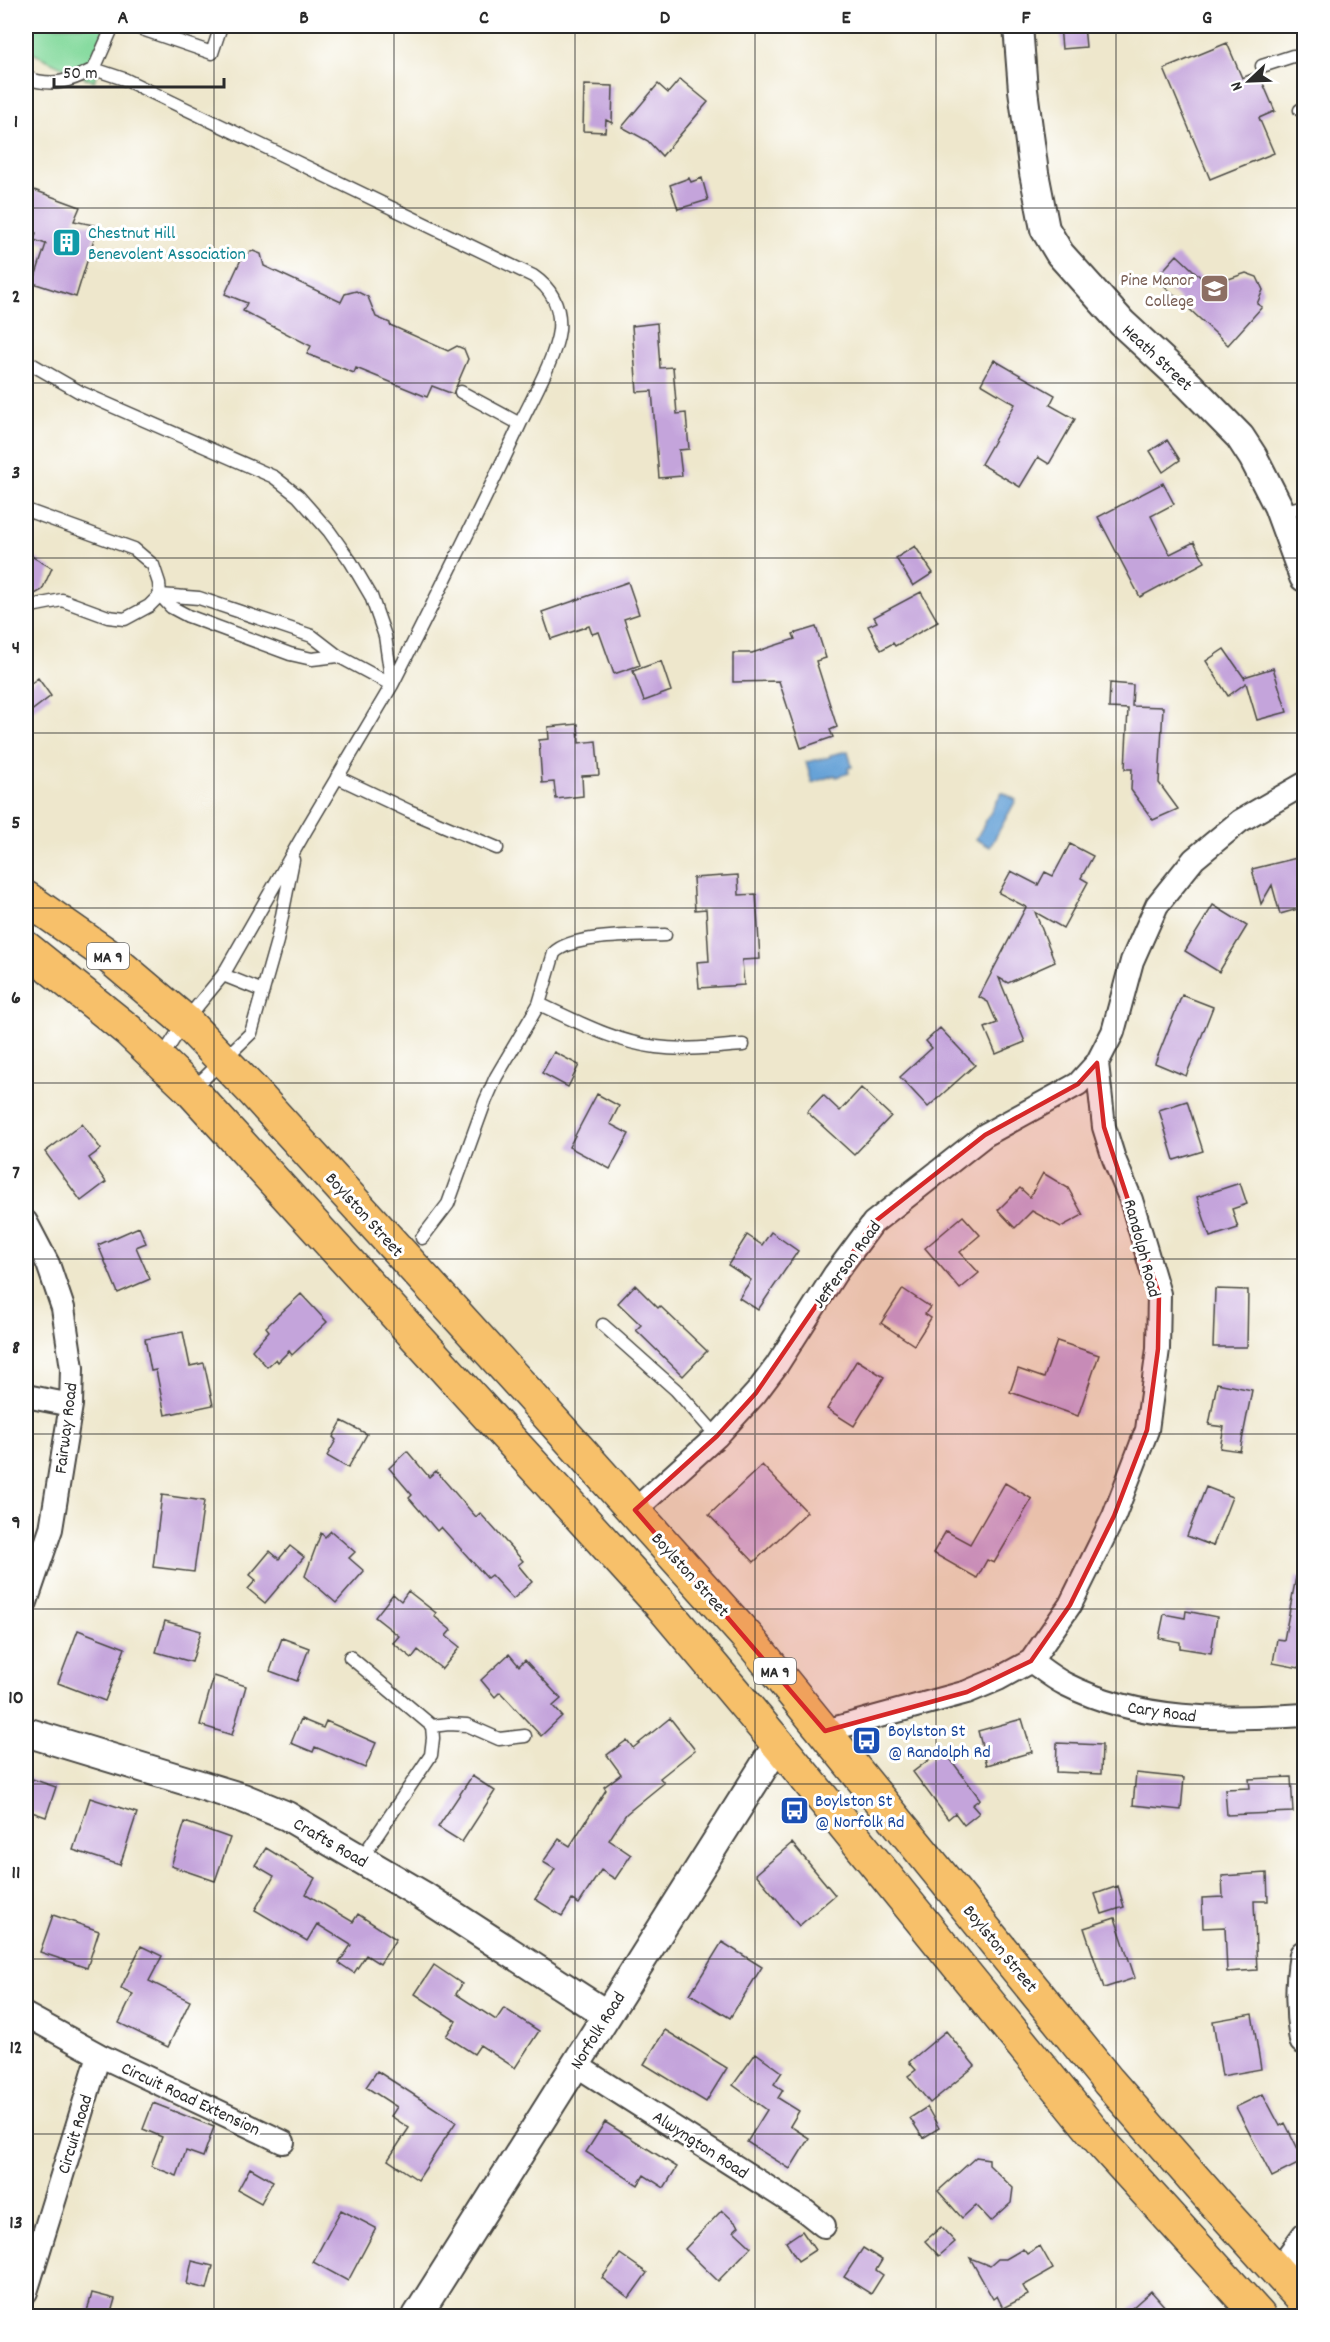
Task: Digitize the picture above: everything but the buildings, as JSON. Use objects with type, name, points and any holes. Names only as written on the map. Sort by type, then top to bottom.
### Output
[{"type":"highway","name":"Boylston Street","points":[[26,898],[106,954],[184,1021],[223,1060],[635,1510],[729,1616],[825,1731],[1108,2081],[1305,2301]]},
{"type":"highway","name":"MA 9","points":[[26,948],[129,1031],[191,1091],[661,1605],[778,1744],[1104,2145],[1259,2316]]},
{"type":"street","name":"Heath Street","points":[[1018,26],[1023,90],[1034,173],[1045,229],[1060,254],[1122,323],[1189,385],[1240,437],[1293,509],[1305,577]]},
{"type":"street","points":[[1097,1063],[1113,1032],[1132,961],[1157,905],[1194,859],[1240,821],[1305,784]]},
{"type":"street","name":"Jefferson Road","points":[[635,1510],[717,1436],[749,1401],[777,1365],[835,1274],[873,1223],[985,1135],[1078,1084],[1097,1063]]},
{"type":"street","name":"Randolph Road","points":[[825,1731],[967,1692],[998,1679],[1030,1661],[1070,1605],[1114,1516],[1147,1430],[1158,1349],[1159,1294],[1131,1200],[1104,1127],[1097,1063]]},
{"type":"street","name":"Fairway Road","points":[[26,1222],[48,1264],[63,1308],[72,1368],[71,1405],[51,1529],[26,1602]]},
{"type":"street","points":[[26,1396],[71,1405]]},
{"type":"street","name":"Cary Road","points":[[1030,1661],[1063,1683],[1094,1698],[1144,1712],[1196,1718],[1305,1715]]},
{"type":"street","name":"Crafts Road","points":[[26,1732],[243,1798],[287,1816],[422,1895],[607,2015]]},
{"type":"street","name":"Norfolk Road","points":[[417,2316],[778,1744]]},
{"type":"street","points":[[1305,1955],[1300,1992],[1300,2013],[1305,2040]]},
{"type":"street","points":[[26,2015],[99,2055]]},
{"type":"street","name":"Circuit Road Extension","points":[[99,2055],[283,2142]]},
{"type":"street","name":"Circuit Road","points":[[26,2292],[99,2055]]},
{"type":"street","name":"Alwyngton Road","points":[[576,2065],[805,2211],[824,2226]]},
{"type":"street","points":[[1277,2271],[1305,2234]]},
{"type":"lane","points":[[26,78],[44,84],[66,81],[94,69],[113,26]]},
{"type":"lane","points":[[135,26],[212,53],[220,26]]},
{"type":"lane","points":[[1262,66],[1293,56],[1305,56]]},
{"type":"lane","points":[[94,69],[135,84],[542,282],[548,286],[559,312],[556,343],[520,424],[483,506],[392,685],[223,975],[184,1021],[161,1060]]},
{"type":"lane","points":[[26,361],[80,392],[274,477],[298,496],[329,531],[371,596],[385,636],[392,685]]},
{"type":"lane","points":[[461,392],[520,424]]},
{"type":"lane","points":[[26,510],[134,549],[153,565],[160,595],[171,607],[188,616],[290,654],[312,659],[338,656]]},
{"type":"lane","points":[[26,608],[62,600],[108,617],[125,619],[149,606],[160,595],[199,598],[312,636],[338,656],[392,685]]},
{"type":"lane","points":[[337,777],[409,811],[497,848]]},
{"type":"lane","points":[[191,1091],[251,1033],[277,941],[295,850]]},
{"type":"lane","points":[[422,1238],[448,1204],[485,1102],[496,1077],[539,1004],[551,960],[560,946],[577,940],[665,935]]},
{"type":"lane","points":[[223,975],[263,991]]},
{"type":"lane","points":[[539,1004],[595,1030],[654,1047],[675,1049],[743,1045]]},
{"type":"lane","points":[[603,1325],[676,1390],[717,1436]]},
{"type":"lane","points":[[350,1657],[432,1726],[433,1738],[431,1755],[361,1859]]},
{"type":"lane","points":[[432,1726],[467,1725],[500,1739],[525,1736]]},
{"type":"highlighted area","points":[[1097,1063],[1104,1127],[1159,1294],[1158,1349],[1147,1430],[1114,1516],[1070,1605],[1031,1661],[967,1692],[825,1731],[635,1510],[717,1436],[756,1393],[873,1223],[985,1135],[1078,1084]]},
{"type":"green space","points":[[26,26],[110,26],[94,82],[26,50]]},
{"type":"water","points":[[848,751],[852,767],[848,768],[849,773],[812,783],[806,762]]},
{"type":"water","points":[[1002,792],[1016,800],[990,847],[976,839]]},
{"type":"place","name":"Chestnut Hill Benevolent Association","points":[[67,242]]},
{"type":"place","name":"Pine Manor College","points":[[1215,289]]},
{"type":"place","name":"Boylston St @ Randolph Rd","points":[[867,1740]]},
{"type":"place","name":"Boylston St @ Norfolk Rd","points":[[794,1810]]}]
